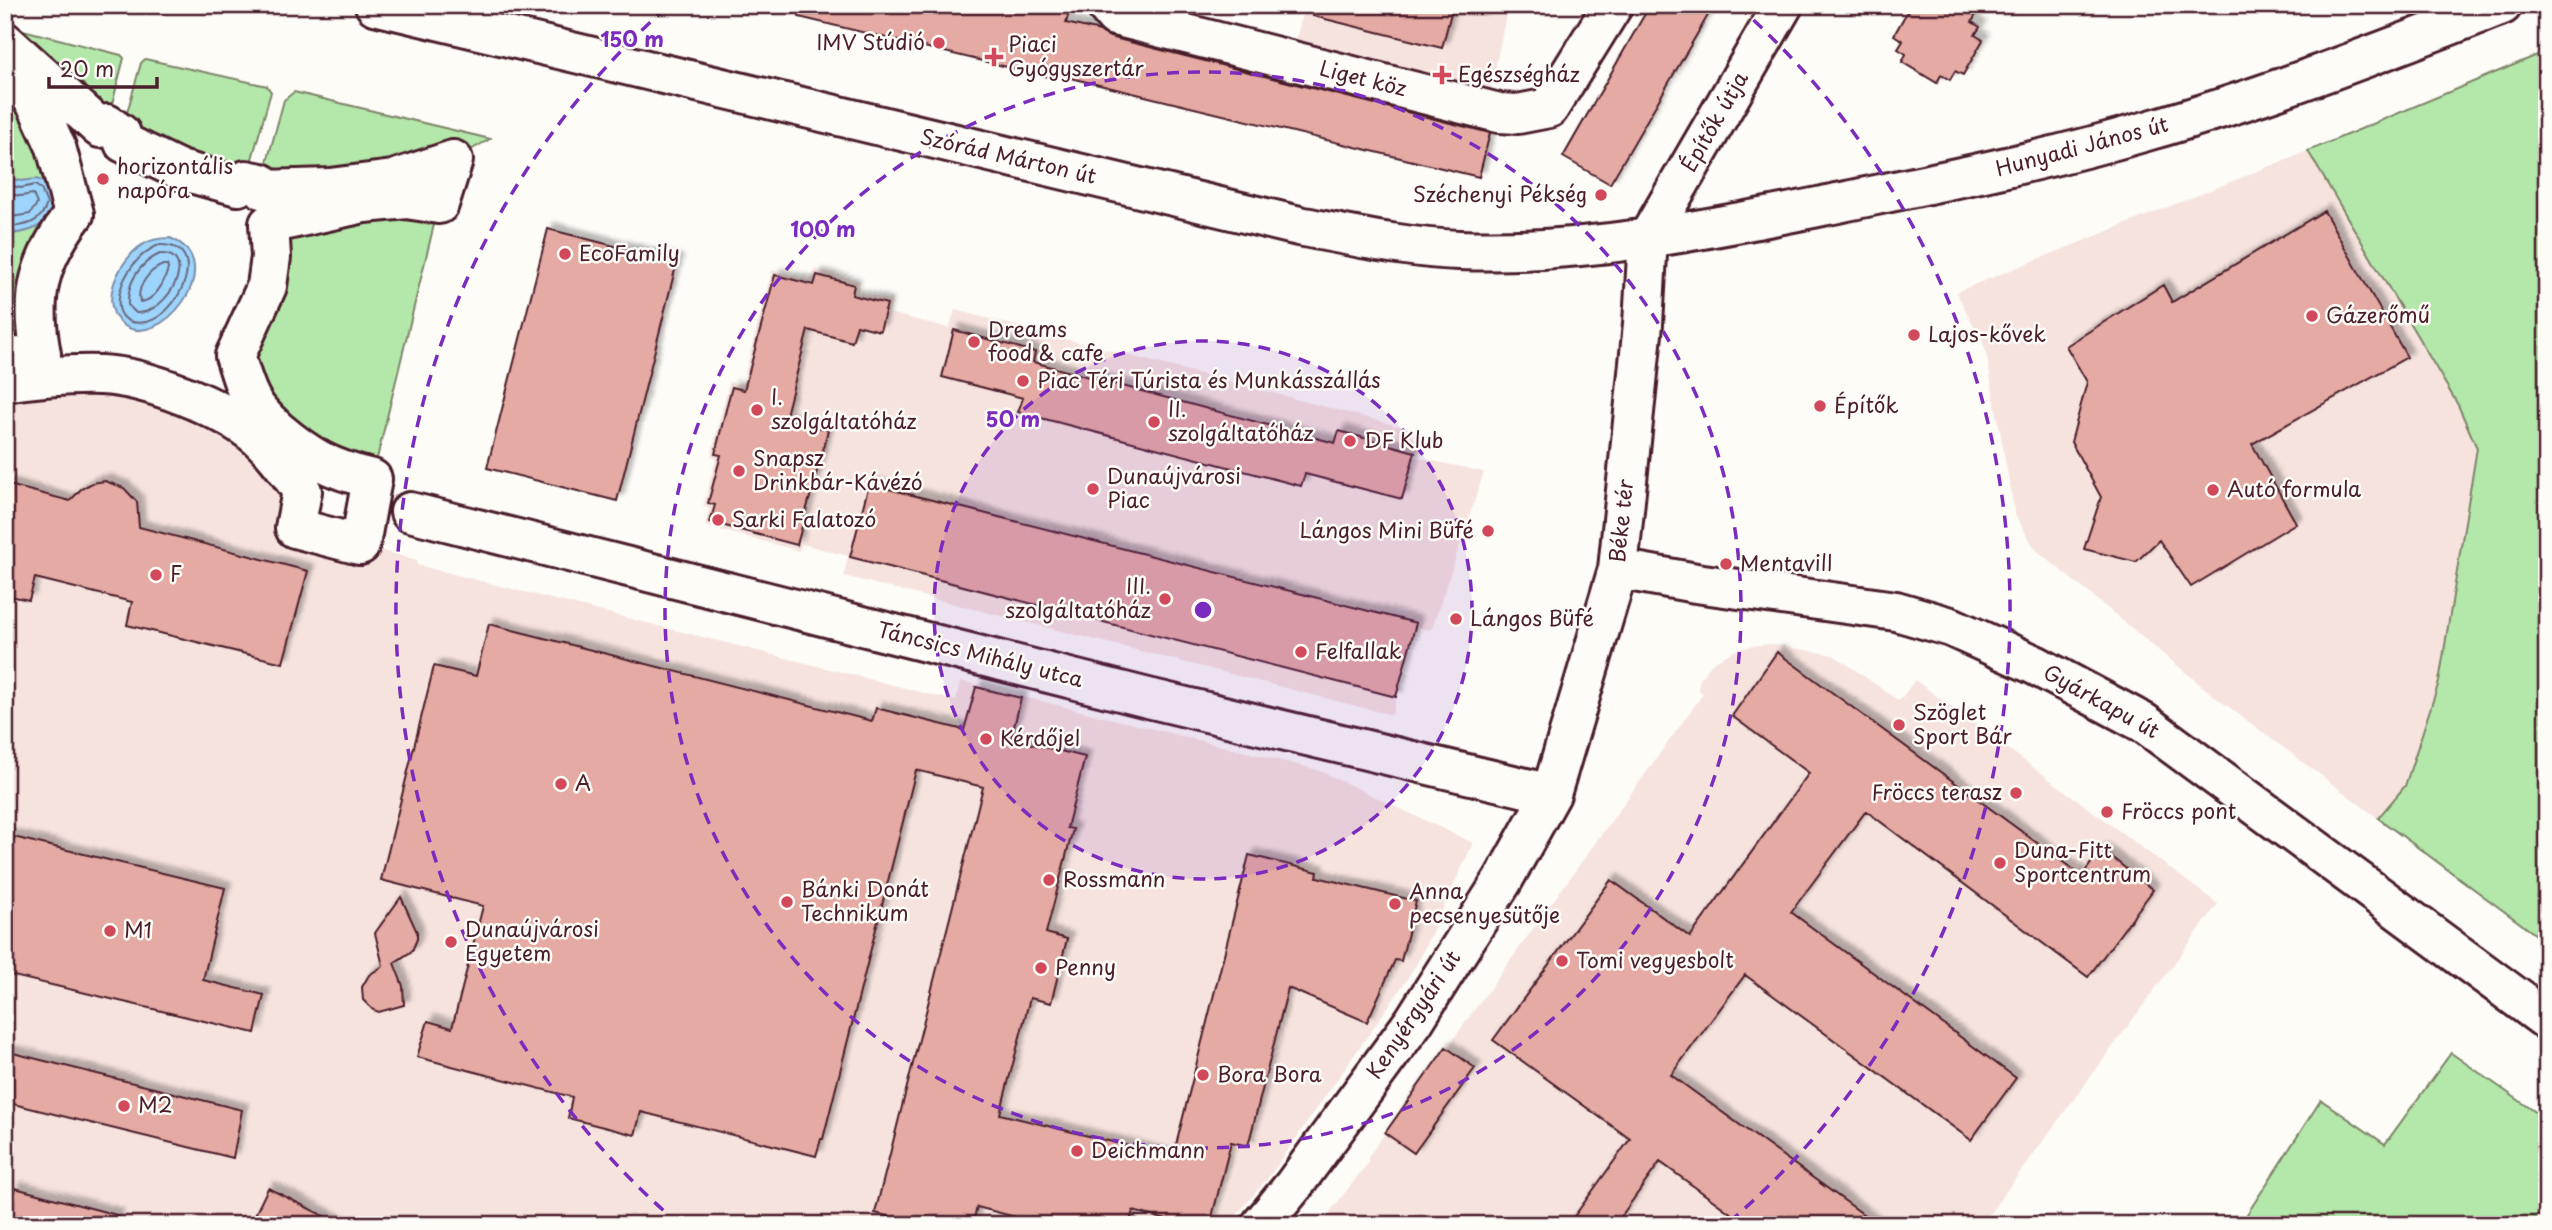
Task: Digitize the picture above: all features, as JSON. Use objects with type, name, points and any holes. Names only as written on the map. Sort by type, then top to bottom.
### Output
[{"type":"street","name":"Szórád Márton út","points":[[375,5],[1312,229],[1390,243],[1459,250],[1548,248],[1648,239]]},
{"type":"street","name":"Liget köz","points":[[1106,5],[1115,16],[1499,113],[1518,114],[1549,108],[1613,5]]},
{"type":"street","name":"Építők útja","points":[[1648,239],[1783,5]]},
{"type":"street","name":"Hunyadi János út","points":[[1648,239],[1995,171],[2116,140],[2308,78],[2502,5]]},
{"type":"street","points":[[5,52],[5,42],[100,128],[107,124],[121,134],[124,143],[180,170],[238,186],[246,180],[261,184],[264,190],[330,188],[393,180],[453,160],[439,204],[407,199],[363,203],[268,223],[271,257],[267,286],[235,356],[244,385],[255,407],[268,421],[303,452],[338,471],[372,479],[360,545],[295,528],[302,491],[280,460],[258,437],[204,404],[173,391],[104,375],[5,382]]},
{"type":"street","points":[[5,58],[37,104],[56,147],[74,214],[57,237],[44,262],[36,291],[36,326],[41,354],[5,359]]},
{"type":"street","name":"Béke tér","points":[[1551,794],[1618,569],[1643,324],[1648,239]]},
{"type":"street","name":"Táncsics Mihály utca","points":[[410,512],[1148,698],[1551,794]]},
{"type":"street","name":"Gyárkapu út","points":[[1618,569],[1696,583],[1896,611],[1951,627],[2035,665],[2144,723],[2547,1020]]},
{"type":"street","name":"Kenyérgyári út","points":[[1261,1225],[1294,1185],[1413,1021],[1503,880],[1551,794]]},
{"type":"shaded area","name":"Egészségház","points":[[1305,5],[1508,5],[1489,99],[1293,51]]},
{"type":"shaded area","points":[[2308,151],[2458,405],[2477,448],[2439,682],[2405,786],[2378,818],[2218,699],[2035,549],[2015,515],[1985,347],[1956,292]]},
{"type":"shaded area","name":"Dunaújvárosi Piac","points":[[814,269],[860,281],[858,292],[892,301],[889,313],[949,328],[955,310],[1421,432],[1415,457],[1484,472],[1432,628],[1428,630],[1415,626],[1392,715],[844,576],[848,556],[802,544],[799,551],[705,526],[709,508],[703,507],[716,459],[711,456],[729,382],[742,384],[772,270],[811,280]]},
{"type":"shaded area","name":"Dunaújvárosi Egyetem","points":[[104,375],[280,460],[295,528],[417,560],[417,565],[956,701],[960,681],[1318,770],[1473,843],[1420,958],[1404,984],[1271,1174],[1228,1225],[5,1225],[5,382]]},
{"type":"shaded area","points":[[1771,644],[1834,655],[1899,701],[1915,680],[2218,904],[1981,1225],[1320,1225],[1368,1163],[1368,1157],[1703,694],[1698,689],[1700,679],[1713,662],[1736,650]]},
{"type":"green space","points":[[11,27],[124,58],[107,124]]},
{"type":"green space","points":[[2547,51],[2547,943],[2378,818],[2405,786],[2439,682],[2477,448],[2458,405],[2308,151]]},
{"type":"green space","points":[[5,58],[74,214],[36,326],[5,359]]},
{"type":"green space","points":[[145,59],[267,86],[271,92],[246,180],[121,134],[141,63]]},
{"type":"green space","points":[[294,92],[490,139],[453,160],[261,184],[284,100]]},
{"type":"green space","points":[[439,204],[372,479],[255,406],[254,317],[269,224]]},
{"type":"green space","points":[[2451,1053],[2547,1120],[2547,1225],[2240,1225],[2321,1100],[2385,1144]]},
{"type":"water","points":[[5,177],[21,181],[37,179],[45,183],[54,204],[46,219],[36,228],[5,234]]},
{"type":"water","points":[[170,238],[187,250],[194,266],[192,285],[183,302],[169,317],[153,327],[136,330],[121,323],[114,314],[111,303],[115,280],[121,268],[144,244]]},
{"type":"building","points":[[800,5],[1071,5],[1066,23],[1100,31],[1110,37],[1490,133],[1479,177],[1054,74],[1053,78],[799,17]]},
{"type":"building","name":"Egészségház","points":[[1315,5],[1453,5],[1442,48],[1313,16]]},
{"type":"building","points":[[1650,5],[1714,5],[1610,184],[1563,157]]},
{"type":"building","points":[[1911,5],[1981,5],[1972,22],[1980,27],[1975,35],[1983,40],[1963,75],[1955,71],[1950,80],[1941,75],[1937,83],[1902,62],[1906,54],[1898,49],[1903,41],[1894,35]]},
{"type":"building","points":[[2324,211],[2407,357],[2252,444],[2296,523],[2191,587],[2159,540],[2136,562],[2084,549],[2101,497],[2071,442],[2087,382],[2066,346],[2163,285],[2172,302]]},
{"type":"building","points":[[548,229],[677,262],[617,501],[487,468]]},
{"type":"building","name":"I. szolgáltatóház","points":[[775,275],[814,285],[817,275],[854,285],[852,295],[887,304],[880,331],[857,325],[852,342],[808,330],[785,419],[828,430],[797,545],[710,522],[715,505],[708,503],[721,455],[715,454],[732,387],[744,390]]},
{"type":"building","name":"II. szolgáltatóház","points":[[954,330],[1035,352],[1033,362],[1335,443],[1339,431],[1415,452],[1402,499],[1305,474],[1301,486],[1018,412],[1023,398],[942,377]]},
{"type":"building","name":"F","points":[[105,481],[124,488],[137,502],[139,527],[308,571],[283,663],[127,625],[132,602],[35,578],[29,600],[5,595],[5,484],[70,501],[81,489],[92,483]]},
{"type":"building","name":"III. szolgáltatóház","points":[[869,484],[1416,623],[1396,697],[850,557]]},
{"type":"building","points":[[489,624],[872,721],[876,708],[964,730],[976,687],[1021,698],[1011,739],[1085,757],[1067,828],[1073,829],[1046,933],[1067,939],[1051,1003],[1030,998],[1000,1114],[1173,1157],[1249,855],[1318,872],[1317,877],[1416,901],[1401,961],[1395,960],[1367,1022],[1288,988],[1248,1146],[1231,1142],[1210,1225],[1186,1225],[1133,1211],[1129,1225],[1046,1225],[977,1207],[972,1225],[923,1225],[875,1213],[983,787],[916,770],[823,1139],[816,1156],[641,1112],[635,1135],[568,1118],[572,1097],[417,1057],[428,1021],[452,1028],[483,906],[381,880],[434,666],[476,676]]},
{"type":"building","points":[[1777,652],[2082,876],[2101,849],[2153,890],[2088,977],[1866,811],[1791,912],[2016,1078],[1971,1140],[1745,975],[1671,1075],[1878,1225],[1747,1225],[1660,1162],[1615,1225],[1568,1225],[1630,1139],[1493,1040],[1611,880],[1690,937],[1809,773],[1732,716]]},
{"type":"building","name":"M1","points":[[5,835],[225,888],[203,980],[264,995],[255,1033],[5,974]]},
{"type":"building","points":[[401,897],[417,932],[417,939],[412,951],[394,963],[403,986],[404,1005],[379,1012],[363,1000],[362,987],[369,975],[383,966],[375,933]]},
{"type":"building","points":[[1446,1047],[1475,1068],[1414,1153],[1385,1133]]},
{"type":"building","name":"M2","points":[[5,1051],[242,1110],[233,1158],[5,1102]]},
{"type":"building","points":[[15,1188],[117,1215],[115,1225],[6,1225]]},
{"type":"building","points":[[268,1188],[342,1225],[250,1225]]},
{"type":"place","name":"IMV Stúdió","points":[[939,43]]},
{"type":"place","name":"Piaci Gyógyszertár","points":[[994,57]]},
{"type":"place","name":"Egészségház","points":[[1442,75]]},
{"type":"place","name":"horizontális napóra","points":[[103,179]]},
{"type":"place","name":"Széchenyi Pékség","points":[[1601,195]]},
{"type":"place","name":"EcoFamily","points":[[565,254]]},
{"type":"place","name":"Gázerőmű","points":[[2312,316]]},
{"type":"place","name":"Lajos-kővek","points":[[1914,335]]},
{"type":"place","name":"Dreams food & cafe","points":[[974,342]]},
{"type":"place","name":"Piac Téri Túrista és Munkásszállás","points":[[1023,381]]},
{"type":"place","name":"Építők","points":[[1820,406]]},
{"type":"place","name":"I. szolgáltatóház","points":[[757,410]]},
{"type":"place","name":"II. szolgáltatóház","points":[[1154,422]]},
{"type":"place","name":"DF Klub","points":[[1350,441]]},
{"type":"place","name":"Snapsz Drinkbár-Kávézó","points":[[739,471]]},
{"type":"place","name":"Dunaújvárosi Piac","points":[[1093,489]]},
{"type":"place","name":"Autó formula","points":[[2213,490]]},
{"type":"place","name":"Sarki Falatozó","points":[[718,520]]},
{"type":"place","name":"Lángos Mini Büfé","points":[[1488,531]]},
{"type":"place","name":"Mentavill","points":[[1726,564]]},
{"type":"place","name":"F","points":[[156,575]]},
{"type":"place","name":"III. szolgáltatóház","points":[[1165,599]]},
{"type":"place","name":"Lángos Büfé","points":[[1456,619]]},
{"type":"place","name":"Felfallak","points":[[1301,652]]},
{"type":"place","name":"Szöglet Sport Bár","points":[[1899,725]]},
{"type":"place","name":"Kérdőjel","points":[[986,739]]},
{"type":"place","name":"A","points":[[561,784]]},
{"type":"place","name":"Fröccs terasz","points":[[2016,793]]},
{"type":"place","name":"Fröccs pont","points":[[2107,812]]},
{"type":"place","name":"Duna-Fitt Sportcentrum","points":[[2000,863]]},
{"type":"place","name":"Rossmann","points":[[1049,880]]},
{"type":"place","name":"Bánki Donát Technikum","points":[[787,902]]},
{"type":"place","name":"Anna pecsenyesütője","points":[[1395,904]]},
{"type":"place","name":"M1","points":[[110,931]]},
{"type":"place","name":"Dunaújvárosi Egyetem","points":[[451,942]]},
{"type":"place","name":"Tomi vegyesbolt","points":[[1562,961]]},
{"type":"place","name":"Penny","points":[[1041,968]]},
{"type":"place","name":"Bora Bora","points":[[1203,1075]]},
{"type":"place","name":"M2","points":[[124,1106]]},
{"type":"place","name":"Deichmann","points":[[1077,1151]]}]
